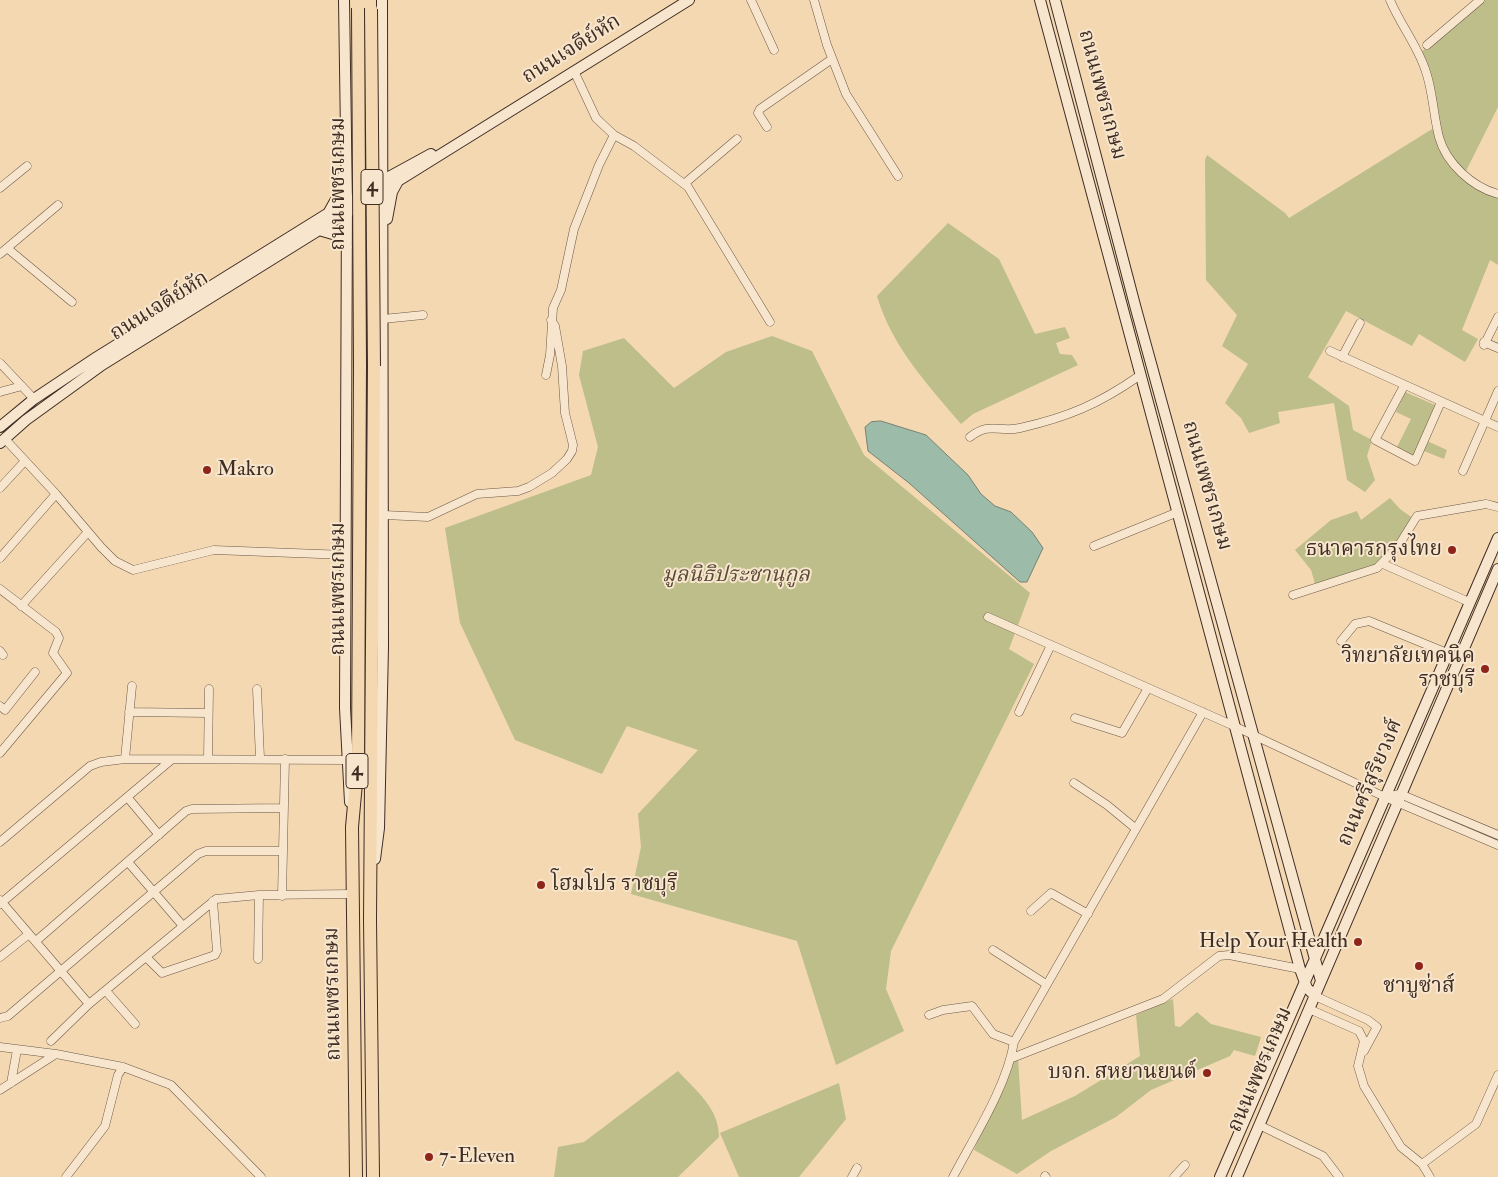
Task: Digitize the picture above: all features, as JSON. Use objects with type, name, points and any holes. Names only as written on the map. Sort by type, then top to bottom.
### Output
[{"type":"highway","name":"ถนนเพชรเกษม","points":[[356,1177],[352,828],[358,761],[364,4]]},
{"type":"highway","name":"ถนนเพชรเกษม","points":[[364,4],[374,366],[370,889],[373,1177]]},
{"type":"main road","name":"4","points":[[344,0],[347,166],[345,708],[352,828]]},
{"type":"main road","name":"4","points":[[370,889],[379,828],[384,515],[382,0]]},
{"type":"main road","name":"ถนนเจดีย์หัก","points":[[382,185],[399,180],[689,0]]},
{"type":"main road","name":"ถนนเพชรเกษม","points":[[1040,0],[1139,376],[1178,512],[1300,969],[1309,992],[1315,996],[1237,1177]]},
{"type":"main road","name":"ถนนเพชรเกษม","points":[[1056,0],[1139,319],[1321,981]]},
{"type":"main road","name":"ถนนเจดีย์หัก","points":[[382,185],[402,169],[474,132]]},
{"type":"main road","points":[[382,152],[390,165],[402,169]]},
{"type":"main road","points":[[329,213],[339,194],[347,166]]},
{"type":"main road","points":[[383,227],[389,216],[392,192],[399,180]]},
{"type":"main road","points":[[347,207],[382,185]]},
{"type":"main road","name":"ถนนเจดีย์หัก","points":[[0,427],[34,399],[97,357],[329,213],[347,207]]},
{"type":"main road","name":"ถนนเจดีย์หัก","points":[[2,441],[26,420],[102,365],[319,230],[347,207]]},
{"type":"main road","points":[[319,230],[336,234],[347,247]]},
{"type":"main road","points":[[1126,323],[1139,319]]},
{"type":"main road","name":"ถนนศรีสุริยวงศ์","points":[[1305,981],[1498,538]]},
{"type":"main road","name":"ถนนศรีสุริยวงศ์","points":[[1315,996],[1498,568]]},
{"type":"main road","name":"ถนนเพชรเกษม","points":[[1220,1177],[1305,981]]},
{"type":"street","points":[[751,0],[774,50]]},
{"type":"street","points":[[814,0],[832,59],[846,94],[898,176]]},
{"type":"street","points":[[1390,0],[1429,78],[1440,138],[1446,154],[1469,179],[1488,191],[1498,194]]},
{"type":"street","points":[[1427,45],[1480,0]]},
{"type":"street","points":[[767,127],[758,113],[760,109],[832,59]]},
{"type":"street","points":[[574,71],[596,118],[614,135],[634,146],[688,187],[770,322]]},
{"type":"street","points":[[546,375],[550,355],[553,308],[561,290],[574,229],[599,165],[614,135]]},
{"type":"street","points":[[684,184],[737,139]]},
{"type":"street","points":[[0,188],[26,166]]},
{"type":"street","points":[[0,254],[58,204]]},
{"type":"street","points":[[7,248],[72,302]]},
{"type":"street","points":[[383,319],[424,315]]},
{"type":"street","points":[[1498,316],[1484,343],[1498,348]]},
{"type":"street","points":[[384,515],[428,517],[477,494],[518,491],[529,488],[552,473],[567,459],[573,445],[565,413],[562,366],[555,326],[551,320]]},
{"type":"street","points":[[1342,357],[1360,322]]},
{"type":"street","points":[[1330,351],[1498,428]]},
{"type":"street","points":[[0,362],[34,399]]},
{"type":"street","points":[[970,437],[984,428],[1018,429],[1082,410],[1105,399],[1139,376]]},
{"type":"street","points":[[0,392],[22,386]]},
{"type":"street","points":[[1404,386],[1375,440],[1414,461],[1442,402]]},
{"type":"street","points":[[1463,471],[1498,391]]},
{"type":"street","points":[[2,441],[56,494],[115,561],[133,570],[214,550],[346,555]]},
{"type":"street","points":[[0,488],[25,462]]},
{"type":"street","points":[[0,558],[56,494]]},
{"type":"street","points":[[1293,595],[1377,568],[1383,564],[1399,545],[1416,516],[1486,504],[1498,507]]},
{"type":"street","points":[[1094,546],[1178,512]]},
{"type":"street","points":[[21,606],[88,532]]},
{"type":"street","points":[[1383,564],[1470,602]]},
{"type":"street","points":[[0,589],[59,636],[53,653],[67,673],[0,753]]},
{"type":"street","points":[[988,617],[1234,726],[1385,797],[1399,798],[1498,835]]},
{"type":"street","points":[[1341,641],[1355,624],[1369,621],[1447,653]]},
{"type":"street","points":[[1019,712],[1051,644]]},
{"type":"street","points":[[0,706],[5,710],[35,672]]},
{"type":"street","points":[[125,759],[132,686]]},
{"type":"street","points":[[257,688],[260,758]]},
{"type":"street","points":[[1075,718],[1122,733],[1148,688]]},
{"type":"street","points":[[208,689],[208,759]]},
{"type":"street","points":[[129,712],[208,712]]},
{"type":"street","points":[[953,1177],[992,1102],[1012,1058],[1014,1042],[1203,712]]},
{"type":"street","points":[[0,842],[94,763],[125,759],[170,761],[260,758],[347,760]]},
{"type":"street","points":[[282,896],[285,759]]},
{"type":"street","points":[[89,1004],[1,902],[128,798],[170,761]]},
{"type":"street","points":[[1074,783],[1107,805],[1135,828]]},
{"type":"street","points":[[128,798],[158,835]]},
{"type":"street","points":[[1399,798],[1498,845]]},
{"type":"street","points":[[36,941],[186,811],[192,809],[283,808]]},
{"type":"street","points":[[0,1018],[8,1016],[201,852],[282,851]]},
{"type":"street","points":[[128,862],[183,926]]},
{"type":"street","points":[[1031,911],[1052,893],[1088,914]]},
{"type":"street","points":[[51,1041],[89,1004],[213,902],[227,897],[353,894]]},
{"type":"street","points":[[258,959],[259,896]]},
{"type":"street","points":[[146,957],[162,973],[215,955],[213,902]]},
{"type":"street","points":[[0,957],[29,934]]},
{"type":"street","points":[[993,950],[1046,984]]},
{"type":"street","points":[[1012,1058],[1163,999],[1219,956],[1229,956],[1300,969]]},
{"type":"street","points":[[106,991],[135,1024]]},
{"type":"street","points":[[1315,996],[1368,1020],[1377,1027],[1361,1054]]},
{"type":"street","points":[[929,1015],[943,1010],[972,1006],[993,1034],[1014,1042]]},
{"type":"street","points":[[1309,1009],[1359,1031],[1364,1041],[1358,1066],[1359,1074],[1372,1102],[1401,1146],[1422,1164],[1430,1177]]},
{"type":"street","points":[[0,1047],[56,1054],[122,1067],[171,1085],[261,1177]]},
{"type":"street","points":[[11,1083],[17,1050]]},
{"type":"street","points":[[0,1090],[56,1054]]},
{"type":"street","points":[[66,1177],[105,1126],[118,1075],[122,1067]]},
{"type":"street","points":[[1422,1164],[1476,1124],[1498,1074]]},
{"type":"street","points":[[1259,1125],[1323,1156],[1339,1177]]},
{"type":"street","points":[[1174,1177],[1185,1165]]},
{"type":"street","points":[[852,1177],[857,1168]]},
{"type":"green space","points":[[1482,0],[1498,0],[1498,107],[1463,177],[1498,193],[1498,265],[1490,260],[1462,330],[1478,339],[1465,362],[1419,334],[1412,346],[1346,311],[1308,377],[1349,406],[1353,430],[1372,440],[1367,456],[1375,480],[1365,492],[1347,480],[1334,403],[1278,412],[1280,423],[1249,433],[1241,418],[1225,403],[1248,364],[1222,346],[1237,315],[1206,280],[1205,160],[1207,155],[1285,213],[1289,218],[1437,126],[1420,53]]},
{"type":"green space","points":[[948,223],[999,259],[1035,334],[1065,327],[1070,338],[1056,343],[1060,354],[1072,355],[1078,365],[973,414],[961,424],[901,349],[877,296]]},
{"type":"green space","name":"มูลนิธิประชานุกูล","points":[[772,336],[812,351],[864,455],[1030,593],[1009,649],[1034,664],[891,951],[886,989],[904,1031],[836,1065],[797,941],[631,894],[641,847],[638,814],[698,750],[627,726],[602,774],[515,740],[460,623],[445,528],[591,475],[598,447],[579,375],[583,351],[624,338],[674,388],[726,352]]},
{"type":"green space","points":[[1405,392],[1435,405],[1413,457],[1396,449],[1411,419],[1396,412]]},
{"type":"green space","points":[[1427,441],[1447,450],[1444,459],[1424,451]]},
{"type":"green space","points":[[1390,498],[1400,509],[1414,519],[1383,564],[1316,587],[1311,570],[1295,550],[1331,520],[1357,511],[1361,520]]},
{"type":"green space","points":[[1173,999],[1175,1026],[1180,1027],[1197,1012],[1211,1024],[1261,1037],[1255,1056],[1234,1050],[1230,1056],[1151,1090],[1116,1117],[1051,1151],[1017,1174],[974,1150],[1012,1060],[1018,1058],[1022,1120],[1075,1096],[1140,1056],[1136,1015]]},
{"type":"green space","points":[[678,1071],[711,1109],[718,1127],[719,1137],[678,1177],[554,1177],[558,1147],[584,1142]]},
{"type":"green space","points":[[839,1083],[846,1119],[799,1177],[739,1177],[720,1133]]},
{"type":"shaded area","points":[[881,421],[926,435],[968,475],[981,494],[995,506],[1011,512],[1032,532],[1043,548],[1027,582],[1020,582],[909,483],[868,451],[865,427],[871,422]]},
{"type":"place","name":"Makro","points":[[207,470]]},
{"type":"place","name":"ธนาคารกรุงไทย","points":[[1452,550]]},
{"type":"place","name":"วิทยาลัยเทคนิค ราชบุรี","points":[[1485,669]]},
{"type":"place","name":"โฮมโปร ราชบุรี","points":[[541,885]]},
{"type":"place","name":"Help Your Health","points":[[1358,942]]},
{"type":"place","name":"ชาบูซ่าส์","points":[[1419,966]]},
{"type":"place","name":"บจก. สหยานยนต์","points":[[1207,1073]]},
{"type":"place","name":"7-Eleven","points":[[429,1157]]}]
